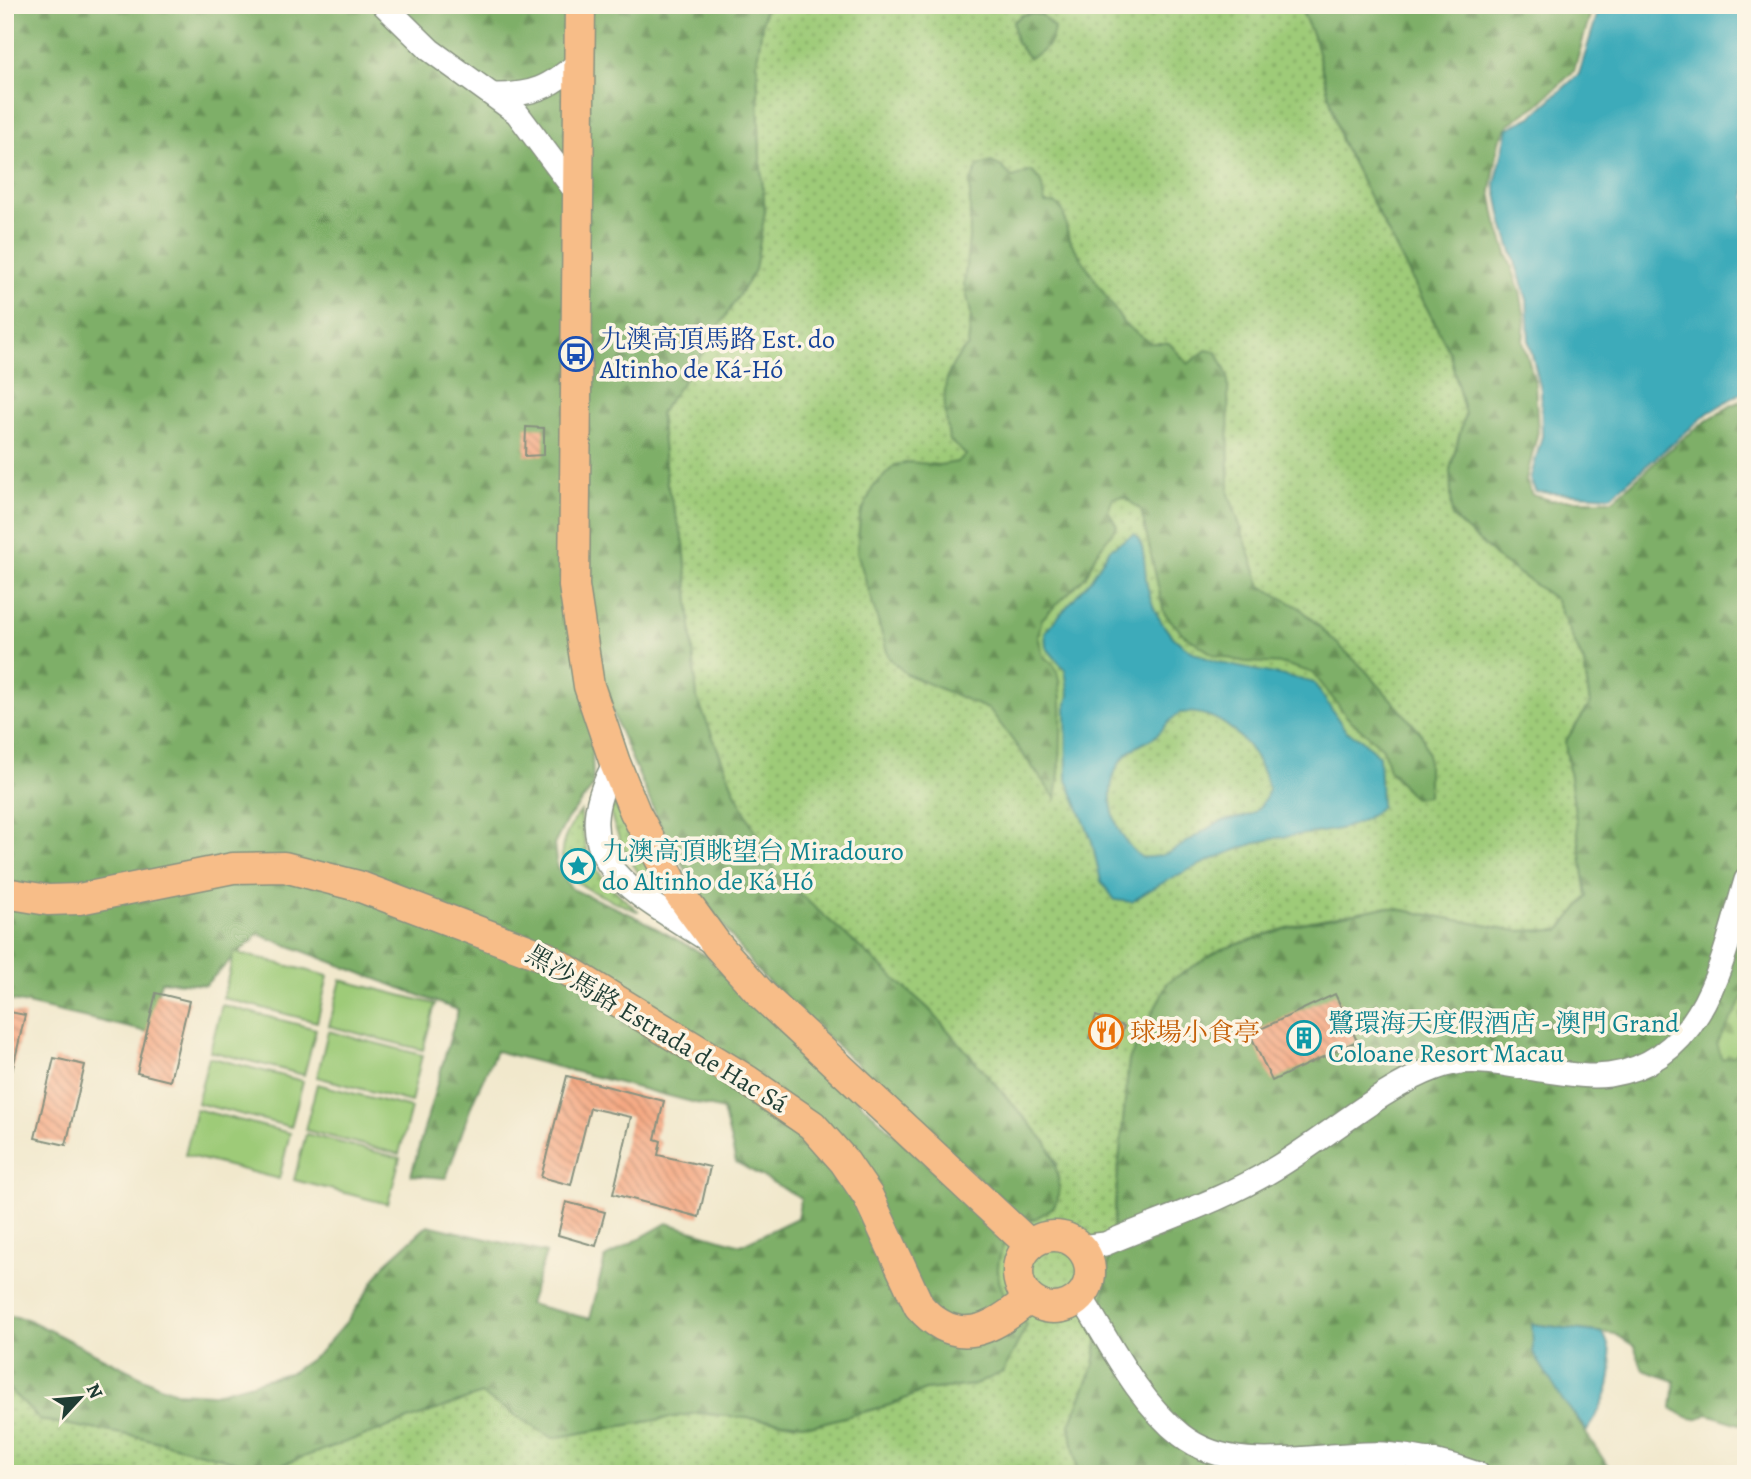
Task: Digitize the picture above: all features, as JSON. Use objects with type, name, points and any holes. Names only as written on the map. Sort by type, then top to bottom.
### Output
[{"type":"main road","points":[[580,5],[574,586],[589,686],[615,763],[635,812],[676,889],[717,946],[763,996],[1030,1245]]},
{"type":"main road","name":"黑沙馬路 Estrada de Hac Sá","points":[[5,892],[48,900],[79,899],[233,868],[284,867],[358,886],[500,938],[546,957],[748,1081],[812,1125],[863,1187],[919,1306],[931,1320],[963,1332],[979,1330],[995,1324],[1028,1299]]},
{"type":"main road","points":[[1061,1237],[1091,1252],[1089,1282],[1081,1297],[1064,1307],[1055,1308],[1028,1299],[1018,1271],[1030,1245],[1039,1240],[1061,1237]]},
{"type":"street","points":[[384,5],[430,50],[517,113],[577,193]]},
{"type":"street","points":[[494,95],[525,95],[555,83],[579,62]]},
{"type":"street","points":[[615,763],[601,788],[595,815],[598,843],[610,868],[629,889],[717,946]]},
{"type":"street","points":[[1091,1252],[1247,1185],[1399,1087],[1437,1067],[1456,1062],[1486,1062],[1585,1076],[1609,1075],[1648,1063],[1686,1032],[1706,1003],[1716,982],[1746,880]]},
{"type":"street","points":[[1081,1297],[1148,1401],[1182,1436],[1204,1451],[1250,1460],[1384,1454],[1455,1465],[1478,1474]]},
{"type":"green space","points":[[5,5],[765,5],[757,60],[760,157],[765,212],[755,270],[694,366],[660,413],[667,485],[684,543],[697,698],[735,792],[776,873],[929,1009],[1047,1143],[1059,1186],[1059,1194],[1052,1208],[1027,1223],[758,972],[705,901],[666,838],[618,727],[601,677],[593,635],[587,542],[593,787],[567,819],[554,845],[557,868],[572,889],[632,915],[707,956],[731,983],[1007,1238],[998,1264],[1000,1284],[1004,1294],[1027,1325],[1003,1372],[975,1385],[925,1390],[890,1405],[814,1425],[697,1413],[552,1438],[481,1394],[267,1470],[140,1437],[40,1420],[5,1385],[5,1315],[27,1319],[176,1392],[212,1394],[292,1372],[318,1354],[349,1319],[386,1263],[428,1225],[546,1253],[529,1304],[590,1319],[605,1258],[667,1223],[741,1245],[797,1218],[801,1198],[736,1162],[723,1110],[496,1051],[473,1101],[446,1178],[411,1175],[458,1010],[258,934],[205,985],[161,981],[148,1032],[5,999]]},
{"type":"green space","points":[[765,5],[1299,5],[1314,38],[1341,141],[1449,351],[1465,414],[1450,470],[1500,560],[1555,599],[1584,663],[1590,704],[1565,742],[1587,897],[1560,930],[1517,931],[1386,907],[1302,923],[1220,950],[1129,1060],[1112,1235],[1094,1365],[1070,1425],[1078,1474],[5,1474],[5,1385],[40,1420],[140,1437],[267,1470],[481,1394],[552,1438],[697,1413],[814,1425],[890,1405],[925,1390],[975,1385],[1026,1325],[1000,1292],[997,1258],[1007,1238],[1057,1164],[1047,1143],[929,1009],[776,873],[735,792],[697,698],[684,543],[667,485],[660,413],[694,366],[765,212],[760,157],[757,60]]},
{"type":"green space","points":[[1299,5],[1593,5],[1574,71],[1538,105],[1509,124],[1499,141],[1491,191],[1497,223],[1521,295],[1525,320],[1523,342],[1535,382],[1538,432],[1526,480],[1532,495],[1551,500],[1613,500],[1693,431],[1746,398],[1746,1426],[1707,1414],[1689,1418],[1672,1408],[1675,1381],[1643,1370],[1634,1346],[1615,1334],[1533,1324],[1533,1353],[1613,1474],[1078,1474],[1070,1425],[1094,1365],[1112,1235],[1129,1060],[1168,982],[1220,950],[1302,923],[1386,907],[1517,931],[1560,930],[1587,897],[1565,742],[1590,704],[1584,663],[1555,599],[1500,560],[1452,517],[1450,470],[1465,414],[1449,351],[1341,141],[1314,38]]},
{"type":"green space","points":[[1022,15],[1042,15],[1054,28],[1046,47],[1029,58],[1016,42],[1013,22]]},
{"type":"green space","points":[[991,162],[1002,167],[1013,178],[1031,171],[1041,181],[1045,203],[1055,203],[1063,211],[1069,239],[1124,324],[1151,343],[1169,343],[1188,364],[1206,350],[1217,352],[1228,376],[1229,494],[1261,586],[1300,608],[1366,671],[1421,733],[1428,754],[1428,796],[1414,798],[1389,770],[1383,748],[1348,718],[1313,673],[1284,664],[1245,662],[1214,655],[1183,634],[1164,613],[1141,510],[1124,497],[1113,498],[1108,510],[1117,526],[1096,554],[1086,576],[1042,619],[1038,636],[1043,656],[1055,667],[1060,693],[1060,752],[1056,799],[990,710],[906,674],[889,658],[857,552],[860,516],[873,487],[895,465],[910,462],[939,465],[957,462],[966,455],[949,440],[945,390],[951,368],[968,346],[971,313],[964,284],[970,229],[970,183],[978,166]]},
{"type":"green space","points":[[609,794],[642,854],[676,906],[653,889],[626,852],[610,811],[604,810]]},
{"type":"green space","points":[[581,811],[585,845],[596,869],[614,890],[639,912],[585,887],[572,877],[564,865],[562,851],[567,833]]},
{"type":"green space","points":[[234,952],[328,976],[317,1022],[223,998]]},
{"type":"green space","points":[[341,980],[435,1004],[423,1050],[329,1026]]},
{"type":"green space","points":[[1746,993],[1746,1044],[1734,1056],[1722,1059],[1717,1044]]},
{"type":"green space","points":[[222,1005],[316,1029],[304,1075],[210,1051]]},
{"type":"green space","points":[[328,1031],[422,1055],[411,1102],[317,1077]]},
{"type":"green space","points":[[209,1057],[303,1081],[291,1127],[197,1103]]},
{"type":"green space","points":[[317,1084],[411,1108],[399,1154],[305,1130]]},
{"type":"green space","points":[[196,1109],[290,1133],[279,1179],[185,1155]]},
{"type":"green space","points":[[306,1134],[400,1158],[388,1204],[294,1180]]},
{"type":"water","points":[[1600,5],[1746,5],[1746,390],[1708,413],[1611,496],[1536,492],[1530,480],[1542,436],[1541,390],[1529,343],[1527,300],[1503,224],[1495,184],[1508,128],[1531,117],[1579,74]]},
{"type":"water","points":[[1134,534],[1138,538],[1143,550],[1147,585],[1157,614],[1171,635],[1190,650],[1212,660],[1314,683],[1346,731],[1361,739],[1379,756],[1381,806],[1369,817],[1355,824],[1324,832],[1259,842],[1193,868],[1132,902],[1115,900],[1101,881],[1091,838],[1067,780],[1066,707],[1069,695],[1065,670],[1046,647],[1045,632],[1090,580],[1110,549]],"holes":[[[1196,713],[1211,717],[1237,734],[1257,760],[1269,789],[1264,801],[1252,814],[1214,825],[1171,852],[1141,857],[1122,835],[1116,821],[1112,807],[1113,777],[1129,752],[1157,735],[1176,715]]]},
{"type":"water","points":[[1532,1324],[1603,1333],[1609,1346],[1612,1372],[1601,1408],[1587,1431],[1562,1399],[1533,1352]]},
{"type":"building","points":[[526,427],[544,428],[544,455],[525,456]]},
{"type":"building","points":[[156,993],[189,1001],[170,1081],[137,1073]]},
{"type":"building","name":"鷺環海天度假酒店 - 澳門 Grand Coloane Resort Macau","points":[[1335,994],[1357,1041],[1272,1081],[1250,1034]]},
{"type":"building","points":[[5,1011],[25,1015],[12,1072],[5,1071]]},
{"type":"building","name":"球場小食亭","points":[[1096,1016],[1124,1026],[1117,1048],[1089,1038]]},
{"type":"building","points":[[54,1058],[85,1065],[66,1145],[35,1138]]},
{"type":"building","points":[[567,1076],[664,1101],[655,1139],[661,1141],[658,1155],[710,1167],[699,1217],[613,1194],[631,1117],[590,1108],[571,1185],[541,1177]]},
{"type":"building","points":[[566,1202],[605,1212],[596,1246],[558,1235]]},
{"type":"place","name":"九澳高頂馬路 Est. do Altinho de Ká-Hó","points":[[576,354]]},
{"type":"place","name":"九澳高頂眺望台 Miradouro do Altinho de Ká Hó","points":[[578,866]]},
{"type":"place","name":"球場小食亭","points":[[1106,1032]]},
{"type":"place","name":"鷺環海天度假酒店 - 澳門 Grand Coloane Resort Macau","points":[[1304,1038]]}]
